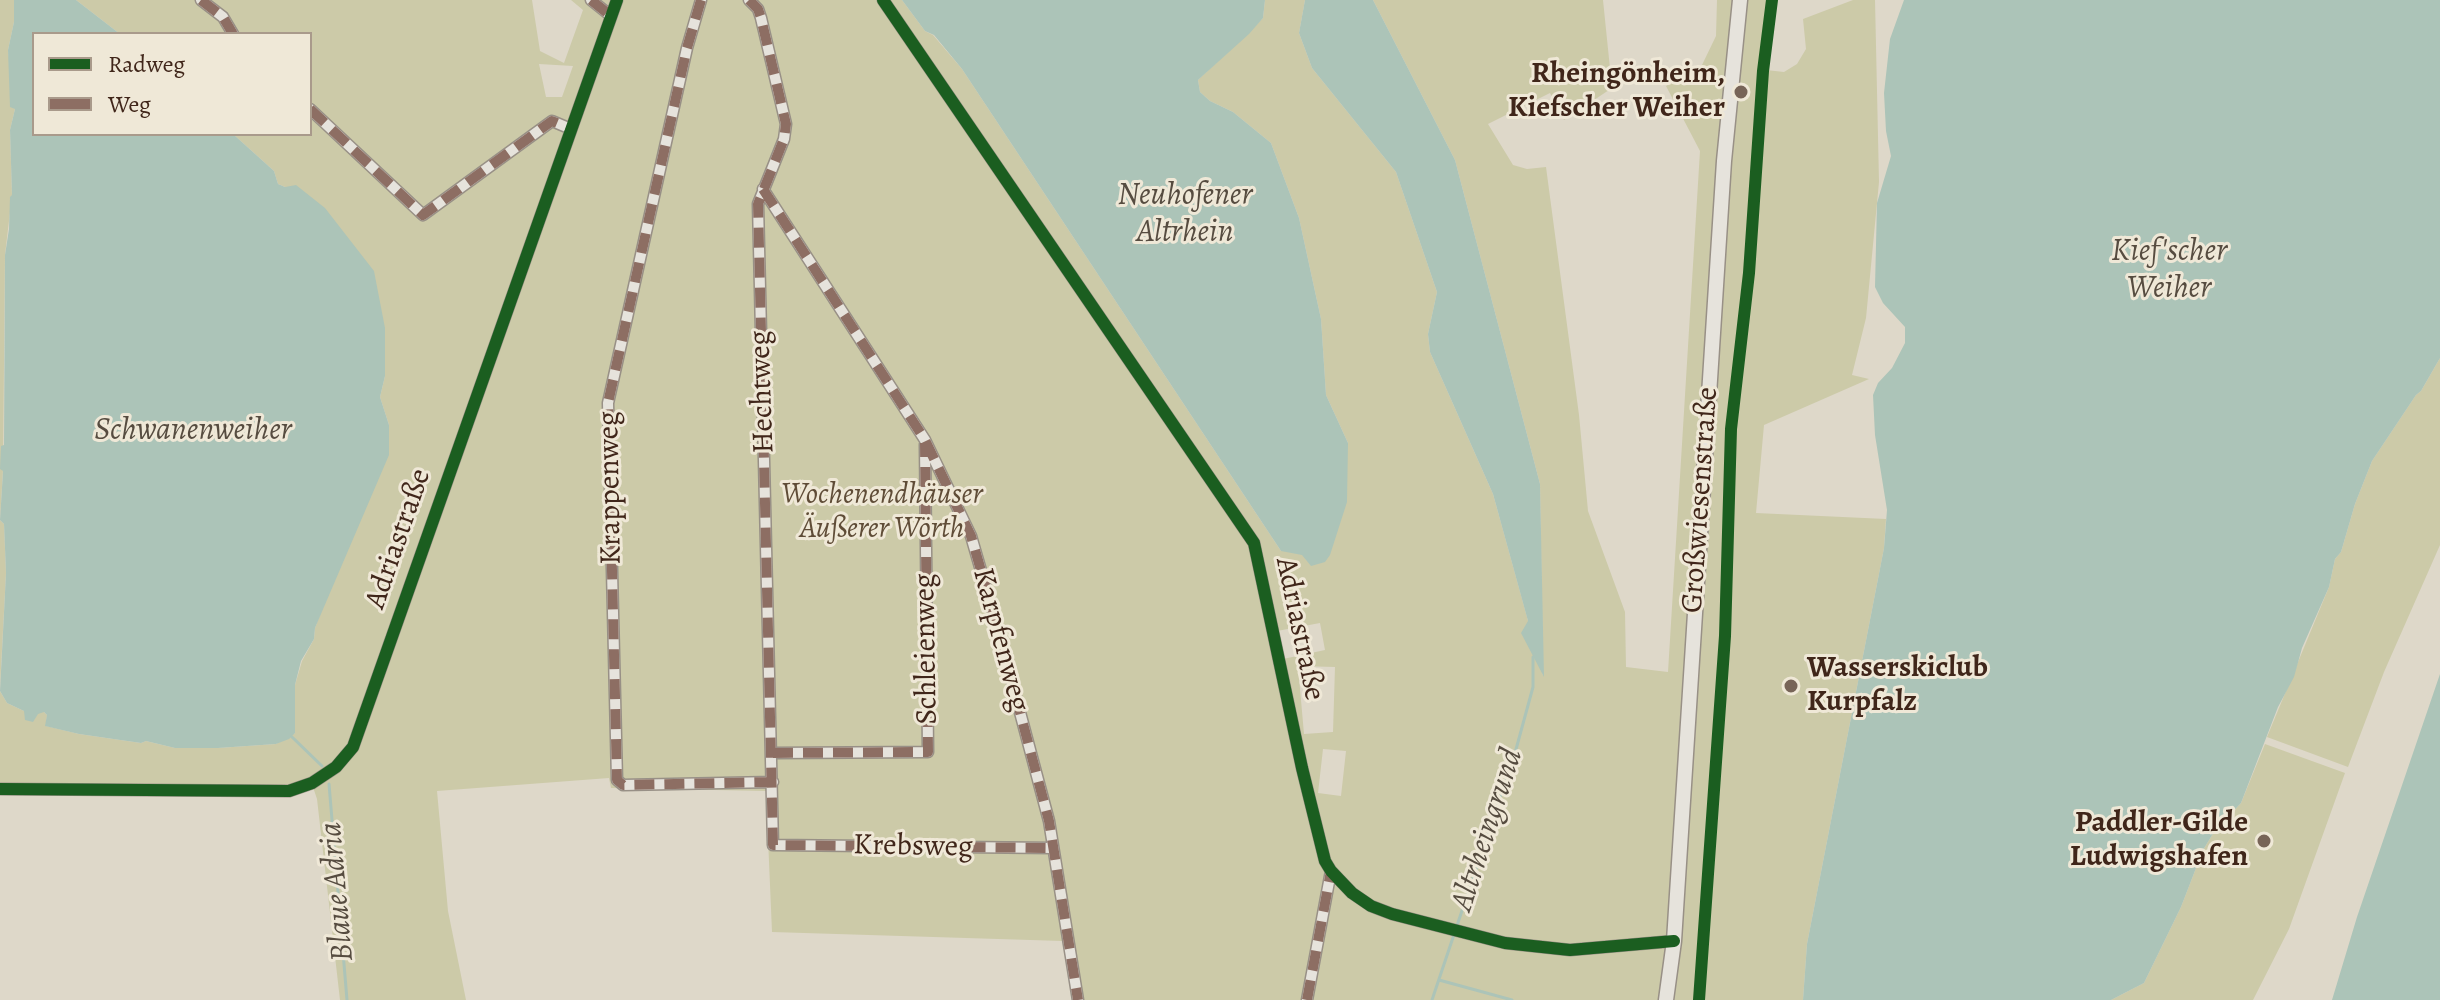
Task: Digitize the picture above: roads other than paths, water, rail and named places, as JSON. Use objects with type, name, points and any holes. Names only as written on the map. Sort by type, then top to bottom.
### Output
[{"type":"street","points":[[201,0],[223,17],[232,32]]},
{"type":"street","points":[[591,0],[611,16]]},
{"type":"street","name":"Adriastraße","points":[[0,789],[289,791],[312,783],[336,767],[353,747],[617,0]]},
{"type":"street","name":"Krappenweg","points":[[701,0],[687,48],[608,403],[617,780],[623,785],[773,782]]},
{"type":"street","name":"Hechtweg","points":[[749,0],[758,9],[761,18],[786,124],[784,139],[758,204],[773,845]]},
{"type":"street","name":"Adriastraße","points":[[883,0],[1254,543],[1302,768],[1325,861],[1331,871],[1352,893],[1371,906],[1505,943],[1570,950],[1674,941]]},
{"type":"street","name":"Großwiesenstraße","points":[[1666,1000],[1674,941],[1724,161],[1740,0]]},
{"type":"street","points":[[312,111],[423,215],[552,121],[571,129]]},
{"type":"street","name":"Karpfenweg","points":[[763,189],[925,440],[959,510],[980,564],[1049,821],[1078,1000]]},
{"type":"street","name":"Schleienweg","points":[[773,753],[928,752],[925,440]]},
{"type":"street","name":"Krebsweg","points":[[773,845],[1053,848]]},
{"type":"street","points":[[1307,1000],[1331,871]]},
{"type":"water","name":"Schwanenweiher","points":[[14,0],[76,0],[117,32],[32,32],[32,136],[235,136],[274,171],[278,184],[285,187],[296,185],[325,208],[374,271],[385,328],[385,376],[380,397],[389,425],[389,455],[315,628],[314,639],[301,661],[295,685],[295,733],[276,744],[175,748],[146,741],[141,743],[79,734],[45,726],[47,715],[44,712],[38,714],[33,722],[25,720],[24,711],[7,703],[0,691],[6,573],[4,524],[0,520],[1,446],[4,445],[5,255],[12,195],[10,130],[15,109],[10,107],[8,50],[14,22]]},
{"type":"water","name":"Neuhofener Altrhein","points":[[902,0],[1265,0],[1263,18],[1198,80],[1200,92],[1210,101],[1233,112],[1271,143],[1299,218],[1321,319],[1326,395],[1348,443],[1347,502],[1325,562],[1311,566],[1302,555],[1281,551],[962,69],[934,35],[925,31]]},
{"type":"water","points":[[1305,0],[1373,0],[1455,160],[1540,484],[1544,677],[1521,633],[1528,621],[1493,494],[1430,352],[1428,334],[1437,292],[1396,172],[1312,68],[1299,33]]},
{"type":"water","name":"Kief'scher Weiher","points":[[1904,0],[2440,0],[2440,358],[2372,461],[2341,552],[2335,559],[2329,587],[2241,803],[2214,832],[2203,850],[2181,907],[2144,983],[2111,1000],[1803,1000],[1807,944],[1884,548],[1887,510],[1875,435],[1873,395],[1905,343],[1905,327],[1883,303],[1875,287],[1877,203],[1891,156],[1884,93],[1890,39]]},
{"type":"water","points":[[2440,674],[2440,1000],[2332,1000],[2357,917]]},
{"type":"waterway","name":"Altrheingrund","points":[[1432,1000],[1515,753],[1533,687],[1533,657]]},
{"type":"waterway","name":"Blaue Adria","points":[[292,737],[322,766]]},
{"type":"waterway","name":"Blaue Adria","points":[[329,784],[347,1000]]},
{"type":"waterway","points":[[1439,980],[1512,1000]]},
{"type":"place","name":"Rheingönheim, Kiefscher Weiher","points":[[1741,92]]},
{"type":"place","name":"Wasserskiclub Kurpfalz","points":[[1791,686]]},
{"type":"place","name":"Paddler-Gilde Ludwigshafen","points":[[2264,841]]},
{"type":"park label","name":"Wochenendhäuser Äußerer Wörth","points":[[882,513]]}]
